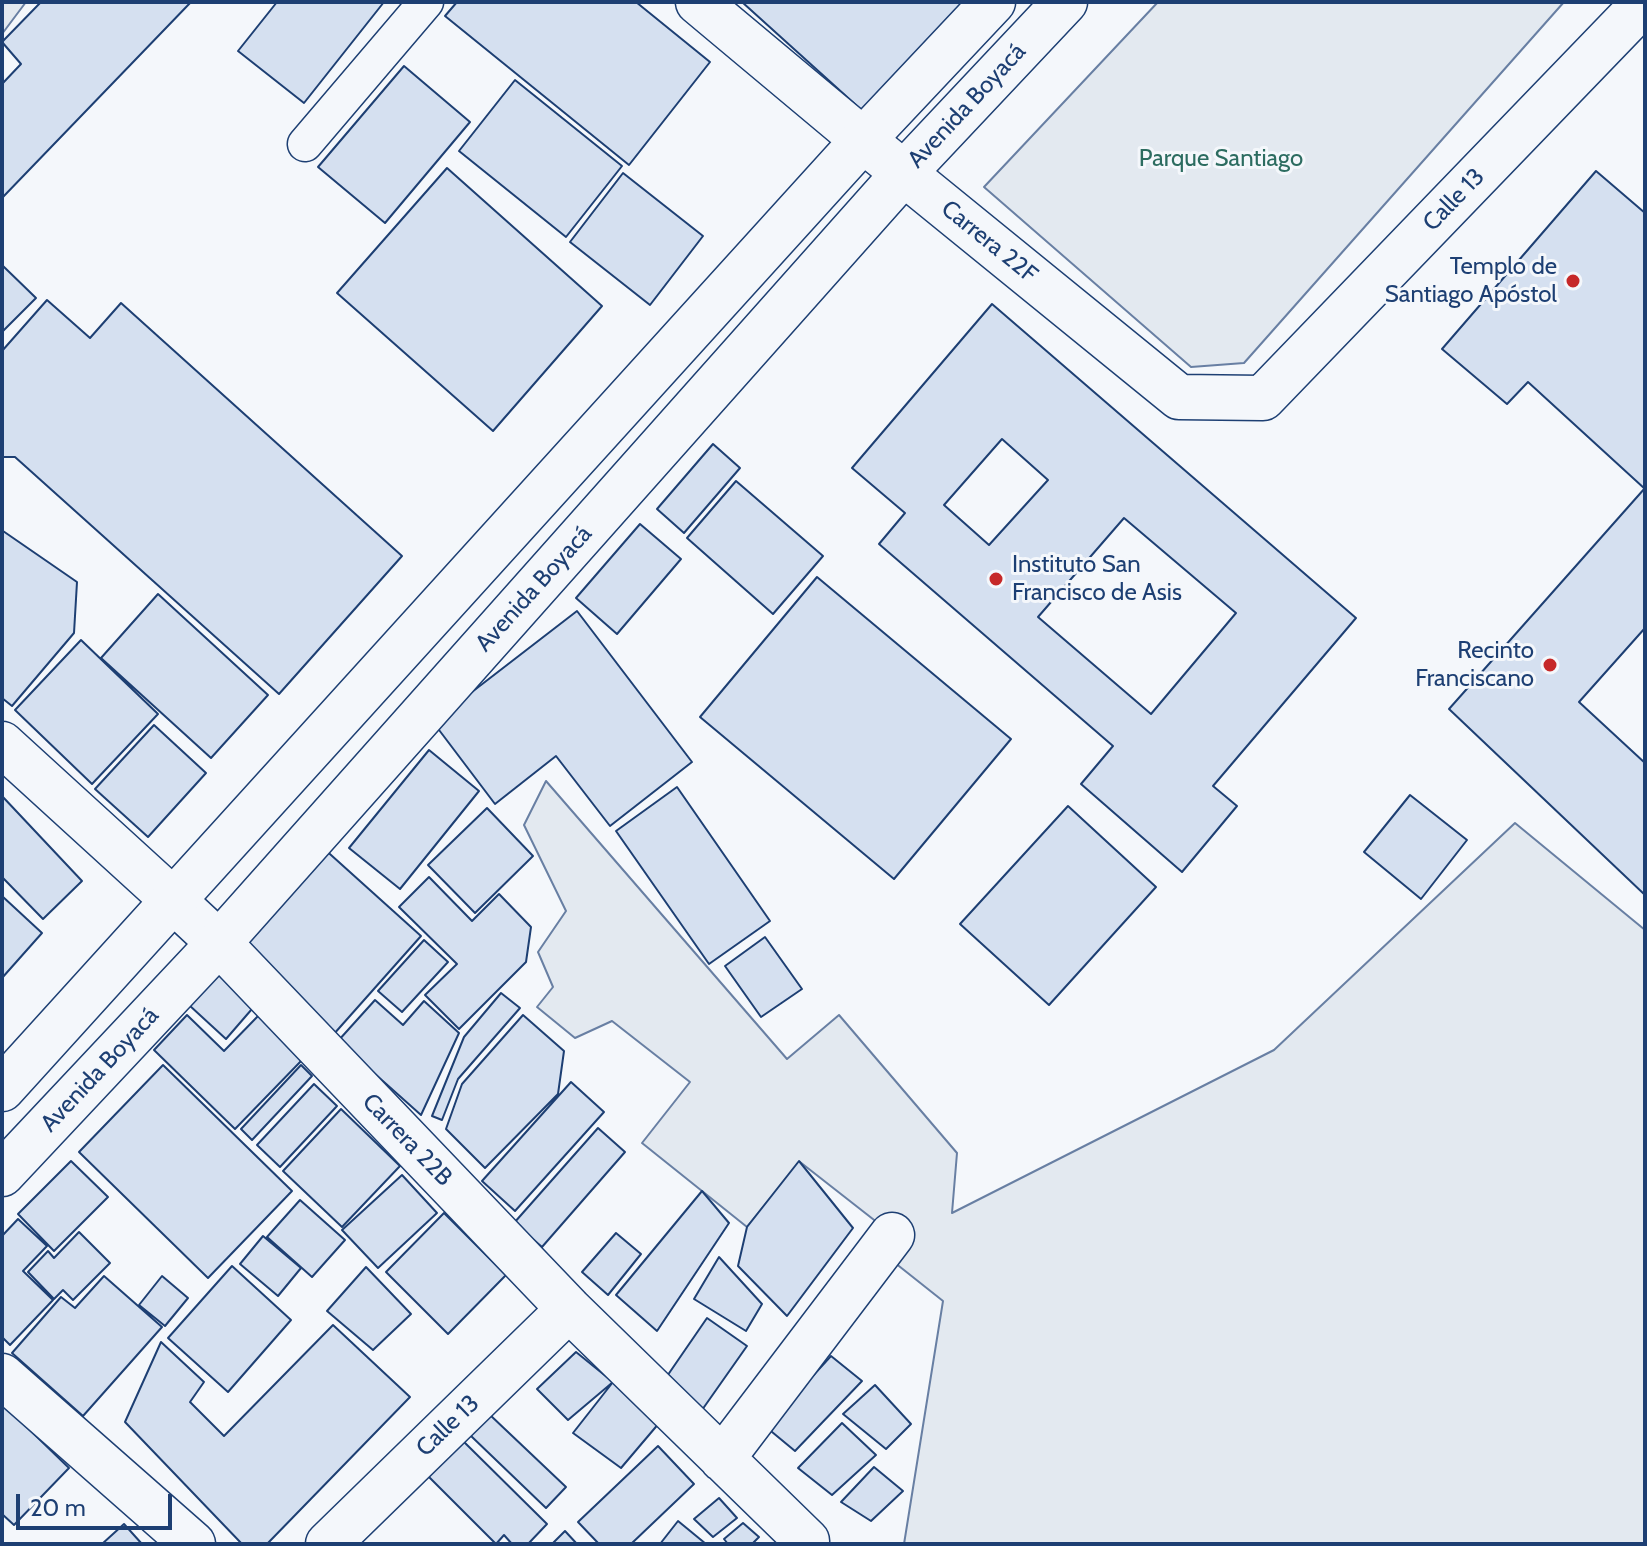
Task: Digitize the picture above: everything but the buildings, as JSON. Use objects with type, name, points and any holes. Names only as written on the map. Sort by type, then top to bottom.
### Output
[{"type":"street","points":[[305,144],[426,2]]},
{"type":"street","name":"Carrera 22F","points":[[698,2],[1179,397],[1263,398]]},
{"type":"street","points":[[2,1089],[863,140],[993,2]]},
{"type":"street","name":"Avenida Boyacá","points":[[2,1174],[219,943],[904,173],[1065,2]]},
{"type":"street","name":"Calle 13","points":[[1263,398],[1645,2]]},
{"type":"street","name":"Carrera 22B","points":[[2,744],[219,943],[569,1309],[807,1541]]},
{"type":"street","points":[[722,1459],[892,1235]]},
{"type":"street","name":"Calle 13","points":[[328,1544],[569,1309]]},
{"type":"street","points":[[2,1376],[193,1544]]},
{"type":"green space","points":[[2,2],[26,2],[2,34]]},
{"type":"green space","name":"Parque Santiago","points":[[1158,2],[1564,2],[1244,363],[1191,367],[984,187]]},
{"type":"green space","points":[[546,781],[787,1059],[839,1015],[957,1153],[952,1213],[1274,1050],[1515,823],[1645,930],[1645,1544],[904,1544],[943,1301],[880,1251],[892,1234],[800,1162],[747,1227],[642,1143],[690,1082],[612,1021],[575,1038],[537,1007],[553,987],[538,952],[566,911],[524,825]]},
{"type":"place","name":"Templo de Santiago Apóstol","points":[[1573,281]]},
{"type":"place","name":"Instituto San Francisco de Asis","points":[[996,579]]},
{"type":"place","name":"Recinto Franciscano","points":[[1550,665]]}]
